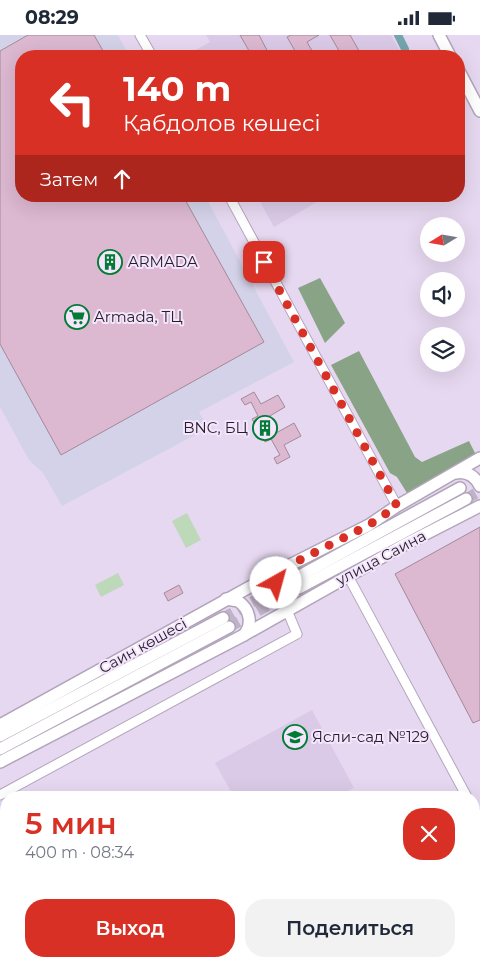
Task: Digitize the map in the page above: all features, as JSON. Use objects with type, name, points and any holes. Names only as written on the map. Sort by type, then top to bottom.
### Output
[{"type":"main road","points":[[439,35],[447,50]]},
{"type":"main road","points":[[465,82],[480,111]]},
{"type":"main road","name":"Саин көшесі","points":[[0,725],[226,599],[369,525],[397,506],[480,458]]},
{"type":"main road","points":[[454,473],[463,472],[471,475],[480,487]]},
{"type":"main road","points":[[460,488],[297,584],[466,499]]},
{"type":"main road","name":"улица Саина","points":[[286,610],[479,506]]},
{"type":"main road","points":[[0,762],[244,635],[286,610],[279,596],[276,583],[278,574],[286,567]]},
{"type":"main road","points":[[226,599],[238,601],[248,612],[249,622],[244,635]]},
{"type":"main road","name":"Саин көшесі","points":[[0,736],[226,622],[0,749]]},
{"type":"street","points":[[140,35],[149,50]]},
{"type":"street","points":[[231,202],[397,506]]},
{"type":"street","points":[[348,576],[465,791]]},
{"type":"street","points":[[16,791],[297,634],[286,610]]},
{"type":"shaded area","name":"ARMADA","points":[[0,35],[118,35],[126,50],[15,50],[15,202],[208,202],[294,362],[199,412],[208,428],[62,506],[43,473],[29,460],[0,407]]},
{"type":"shaded area","points":[[206,35],[391,35],[400,50],[196,50],[210,42]]},
{"type":"shaded area","points":[[260,202],[317,202],[274,227]]},
{"type":"shaded area","name":"Ясли-сад №129","points":[[312,710],[354,788],[348,791],[231,791],[215,763]]},
{"type":"green space","points":[[320,278],[345,323],[325,343],[298,288]]},
{"type":"green space","points":[[359,351],[415,457],[422,462],[469,441],[476,455],[412,492],[407,493],[397,477],[390,473],[331,365]]},
{"type":"green space","points":[[187,513],[201,540],[186,548],[172,521]]},
{"type":"green space","points":[[118,573],[124,585],[101,597],[95,585]]},
{"type":"building","name":"ARMADA","points":[[28,35],[94,35],[103,50],[15,50],[15,202],[186,202],[264,342],[61,455],[0,344],[0,51]]},
{"type":"building","points":[[240,35],[259,35],[267,50],[249,50]]},
{"type":"building","points":[[291,35],[319,35],[307,42],[312,50],[295,50],[287,37]]},
{"type":"building","points":[[330,35],[350,35],[359,50],[339,50]]},
{"type":"building","name":"BNC, БЦ","points":[[254,392],[261,404],[278,395],[285,407],[268,417],[276,433],[294,423],[301,436],[284,445],[290,457],[277,464],[274,458],[280,455],[271,439],[265,442],[252,419],[258,416],[251,402],[245,405],[241,399]]},
{"type":"building","points":[[480,527],[480,720],[473,723],[395,574]]},
{"type":"building","points":[[179,585],[183,593],[168,601],[164,593]]},
{"type":"waterway","points":[[398,35],[405,49]]},
{"type":"tunnel","points":[[466,499],[480,491]]},
{"type":"tunnel","points":[[223,618],[294,579]]},
{"type":"tunnel","points":[[229,627],[299,588]]},
{"type":"place","name":"ARMADA","points":[[110,262]]},
{"type":"place","name":"Armada, ТЦ","points":[[77,317]]},
{"type":"place","name":"BNC, БЦ","points":[[265,428]]},
{"type":"place","name":"Ясли-сад №129","points":[[295,737]]},
{"type":"route","points":[[264,262],[397,506],[369,525],[286,567],[278,574],[276,583]]}]
